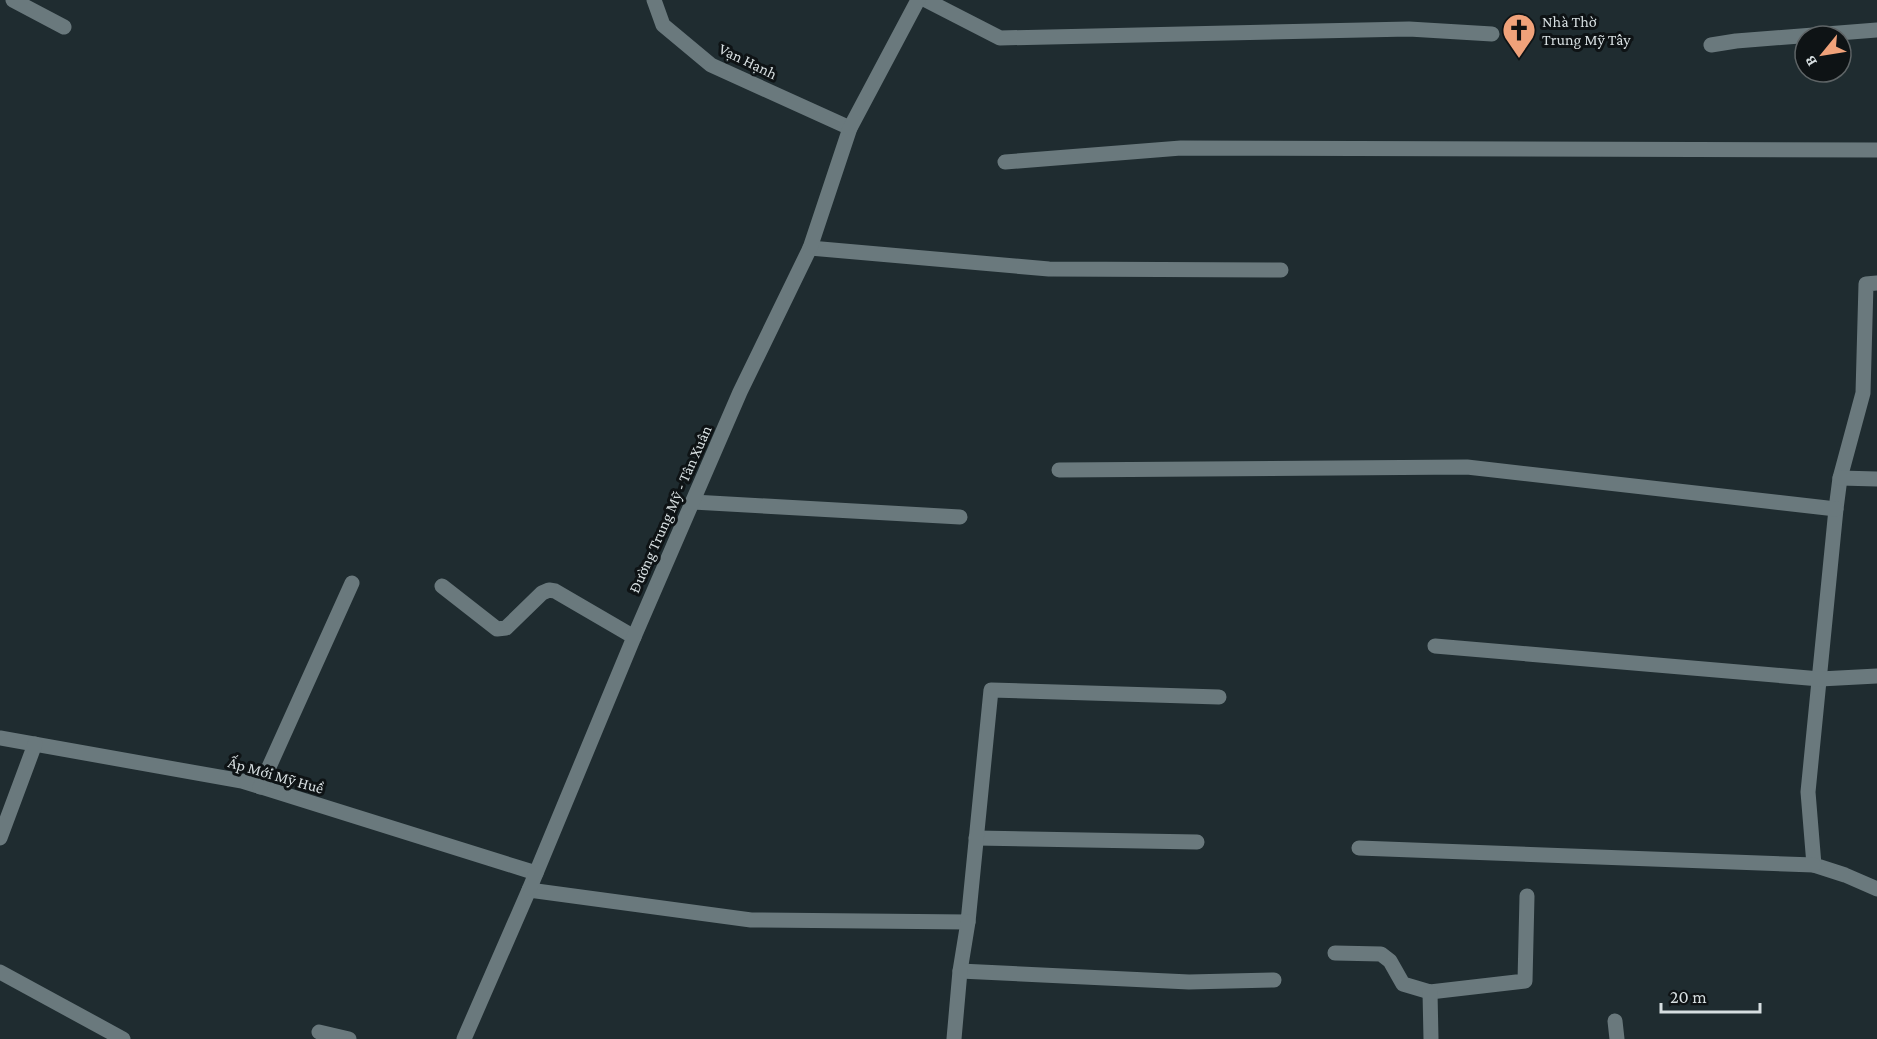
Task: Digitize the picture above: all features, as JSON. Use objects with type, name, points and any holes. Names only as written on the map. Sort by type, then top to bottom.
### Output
[{"type":"street","points":[[14,0],[63,27]]},
{"type":"street","name":"Vạn Hạnh","points":[[654,0],[663,25],[711,64],[850,128]]},
{"type":"street","name":"Đường Trung Mỹ - Tân Xuân","points":[[464,1039],[740,392],[810,248],[850,128],[918,0]]},
{"type":"street","points":[[926,0],[1000,38],[1409,29],[1492,34]]},
{"type":"street","points":[[1711,45],[1877,30]]},
{"type":"street","points":[[1005,162],[1181,148],[1877,150]]},
{"type":"street","points":[[810,248],[1049,270],[1281,270]]},
{"type":"street","points":[[1814,865],[1808,792],[1836,510],[1840,478],[1863,393],[1866,284],[1877,283]]},
{"type":"street","points":[[1059,470],[1467,467],[1836,510]]},
{"type":"street","points":[[1840,478],[1877,479]]},
{"type":"street","points":[[693,502],[960,517]]},
{"type":"street","points":[[260,787],[352,583]]},
{"type":"street","points":[[442,586],[497,629],[502,630],[542,593],[549,590],[555,591],[634,637]]},
{"type":"street","points":[[1435,646],[1820,679],[1877,676]]},
{"type":"street","points":[[954,1039],[991,690],[1219,697]]},
{"type":"street","name":"Ấp Mới Mỹ Huề","points":[[0,738],[242,781],[536,873]]},
{"type":"street","points":[[0,838],[35,744]]},
{"type":"street","points":[[976,838],[1197,842]]},
{"type":"street","points":[[1359,848],[1814,865],[1877,889]]},
{"type":"street","points":[[529,890],[751,920],[968,922]]},
{"type":"street","points":[[1335,953],[1381,954],[1390,961],[1403,984],[1430,992],[1525,981],[1527,896]]},
{"type":"street","points":[[960,971],[1189,982],[1274,980]]},
{"type":"street","points":[[0,972],[123,1039]]},
{"type":"street","points":[[1430,992],[1431,1039]]},
{"type":"street","points":[[1615,1021],[1617,1039]]},
{"type":"street","points":[[320,1032],[349,1039]]},
{"type":"place","name":"Nhà Thờ Trung Mỹ Tây","points":[[1519,59]]}]
